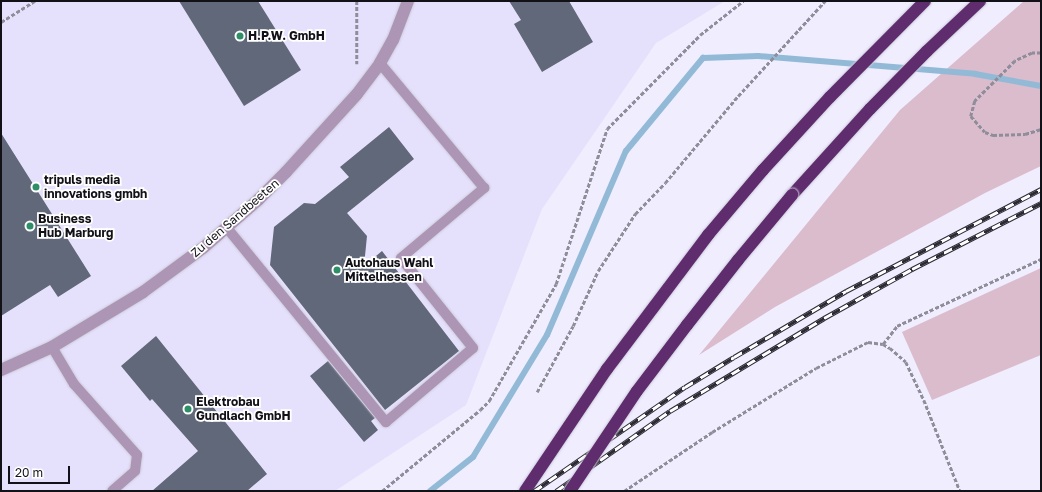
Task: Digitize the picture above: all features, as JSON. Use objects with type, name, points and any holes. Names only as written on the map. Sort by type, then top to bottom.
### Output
[{"type":"highway","points":[[525,491],[607,369],[708,235],[763,170],[830,97],[900,25],[926,1]]},
{"type":"highway","points":[[570,491],[638,391],[682,331],[792,195],[870,109],[942,36],[980,1]]},
{"type":"street","name":"Zu den Sandbeeten","points":[[1,370],[52,347],[143,292],[175,270],[227,228],[286,172],[357,94],[380,63],[392,40],[408,1]]},
{"type":"lane","points":[[227,228],[386,422],[473,348],[401,258],[484,188],[380,63]]},
{"type":"lane","points":[[52,347],[74,384],[137,455],[135,471],[112,491]]},
{"type":"path","points":[[1,22],[35,1]]},
{"type":"path","points":[[357,1],[357,94]]},
{"type":"path","points":[[382,491],[489,401],[556,284],[607,130],[700,35],[743,1]]},
{"type":"path","points":[[537,392],[573,326],[598,271],[635,214],[665,183],[738,96],[825,1]]},
{"type":"path","points":[[1041,53],[1032,54],[1015,61],[975,101],[971,116],[985,132],[993,135],[1025,134],[1041,129]]},
{"type":"path","points":[[883,344],[897,326],[1041,259]]},
{"type":"path","points":[[624,491],[712,432],[816,368],[868,342],[883,344],[898,353],[906,362],[924,400],[960,491]]},
{"type":"shaded area","points":[[4,1],[725,1],[656,43],[542,209],[466,405],[335,491],[1,491],[1,3]]},
{"type":"shaded area","points":[[1024,1],[1041,1],[1041,166],[985,193],[775,307],[699,355],[900,110]]},
{"type":"shaded area","points":[[1041,268],[1041,355],[932,400],[902,332]]},
{"type":"building","name":"H.P.W. GmbH","points":[[179,1],[258,1],[301,70],[244,106]]},
{"type":"building","points":[[509,1],[569,1],[593,42],[542,72],[514,24],[521,20]]},
{"type":"building","points":[[389,127],[414,159],[347,213],[367,236],[364,266],[382,251],[459,351],[385,410],[270,265],[274,227],[304,203],[315,204],[349,177],[340,167]]},
{"type":"building","name":"Business Hub Marburg","points":[[1,133],[91,276],[58,297],[50,285],[1,316]]},
{"type":"building","points":[[156,336],[267,474],[247,491],[152,491],[198,451],[152,399],[150,401],[121,366]]},
{"type":"building","points":[[328,361],[375,418],[371,421],[378,430],[364,442],[310,376]]},
{"type":"waterway","points":[[430,491],[473,457],[547,335],[626,151],[703,58],[758,56],[975,74],[1041,86]]},
{"type":"railway","points":[[534,491],[685,387],[734,357],[846,291],[1041,189]]},
{"type":"railway","points":[[556,491],[670,411],[824,318],[912,269],[1041,203]]},
{"type":"place","name":"H.P.W. GmbH","points":[[240,36]]},
{"type":"place","name":"tripuls media innovations gmbh","points":[[36,187]]},
{"type":"place","name":"Business Hub Marburg","points":[[30,226]]},
{"type":"place","name":"Autohaus Wahl Mittelhessen","points":[[337,270]]},
{"type":"place","name":"Elektrobau Gundlach GmbH","points":[[188,409]]}]
